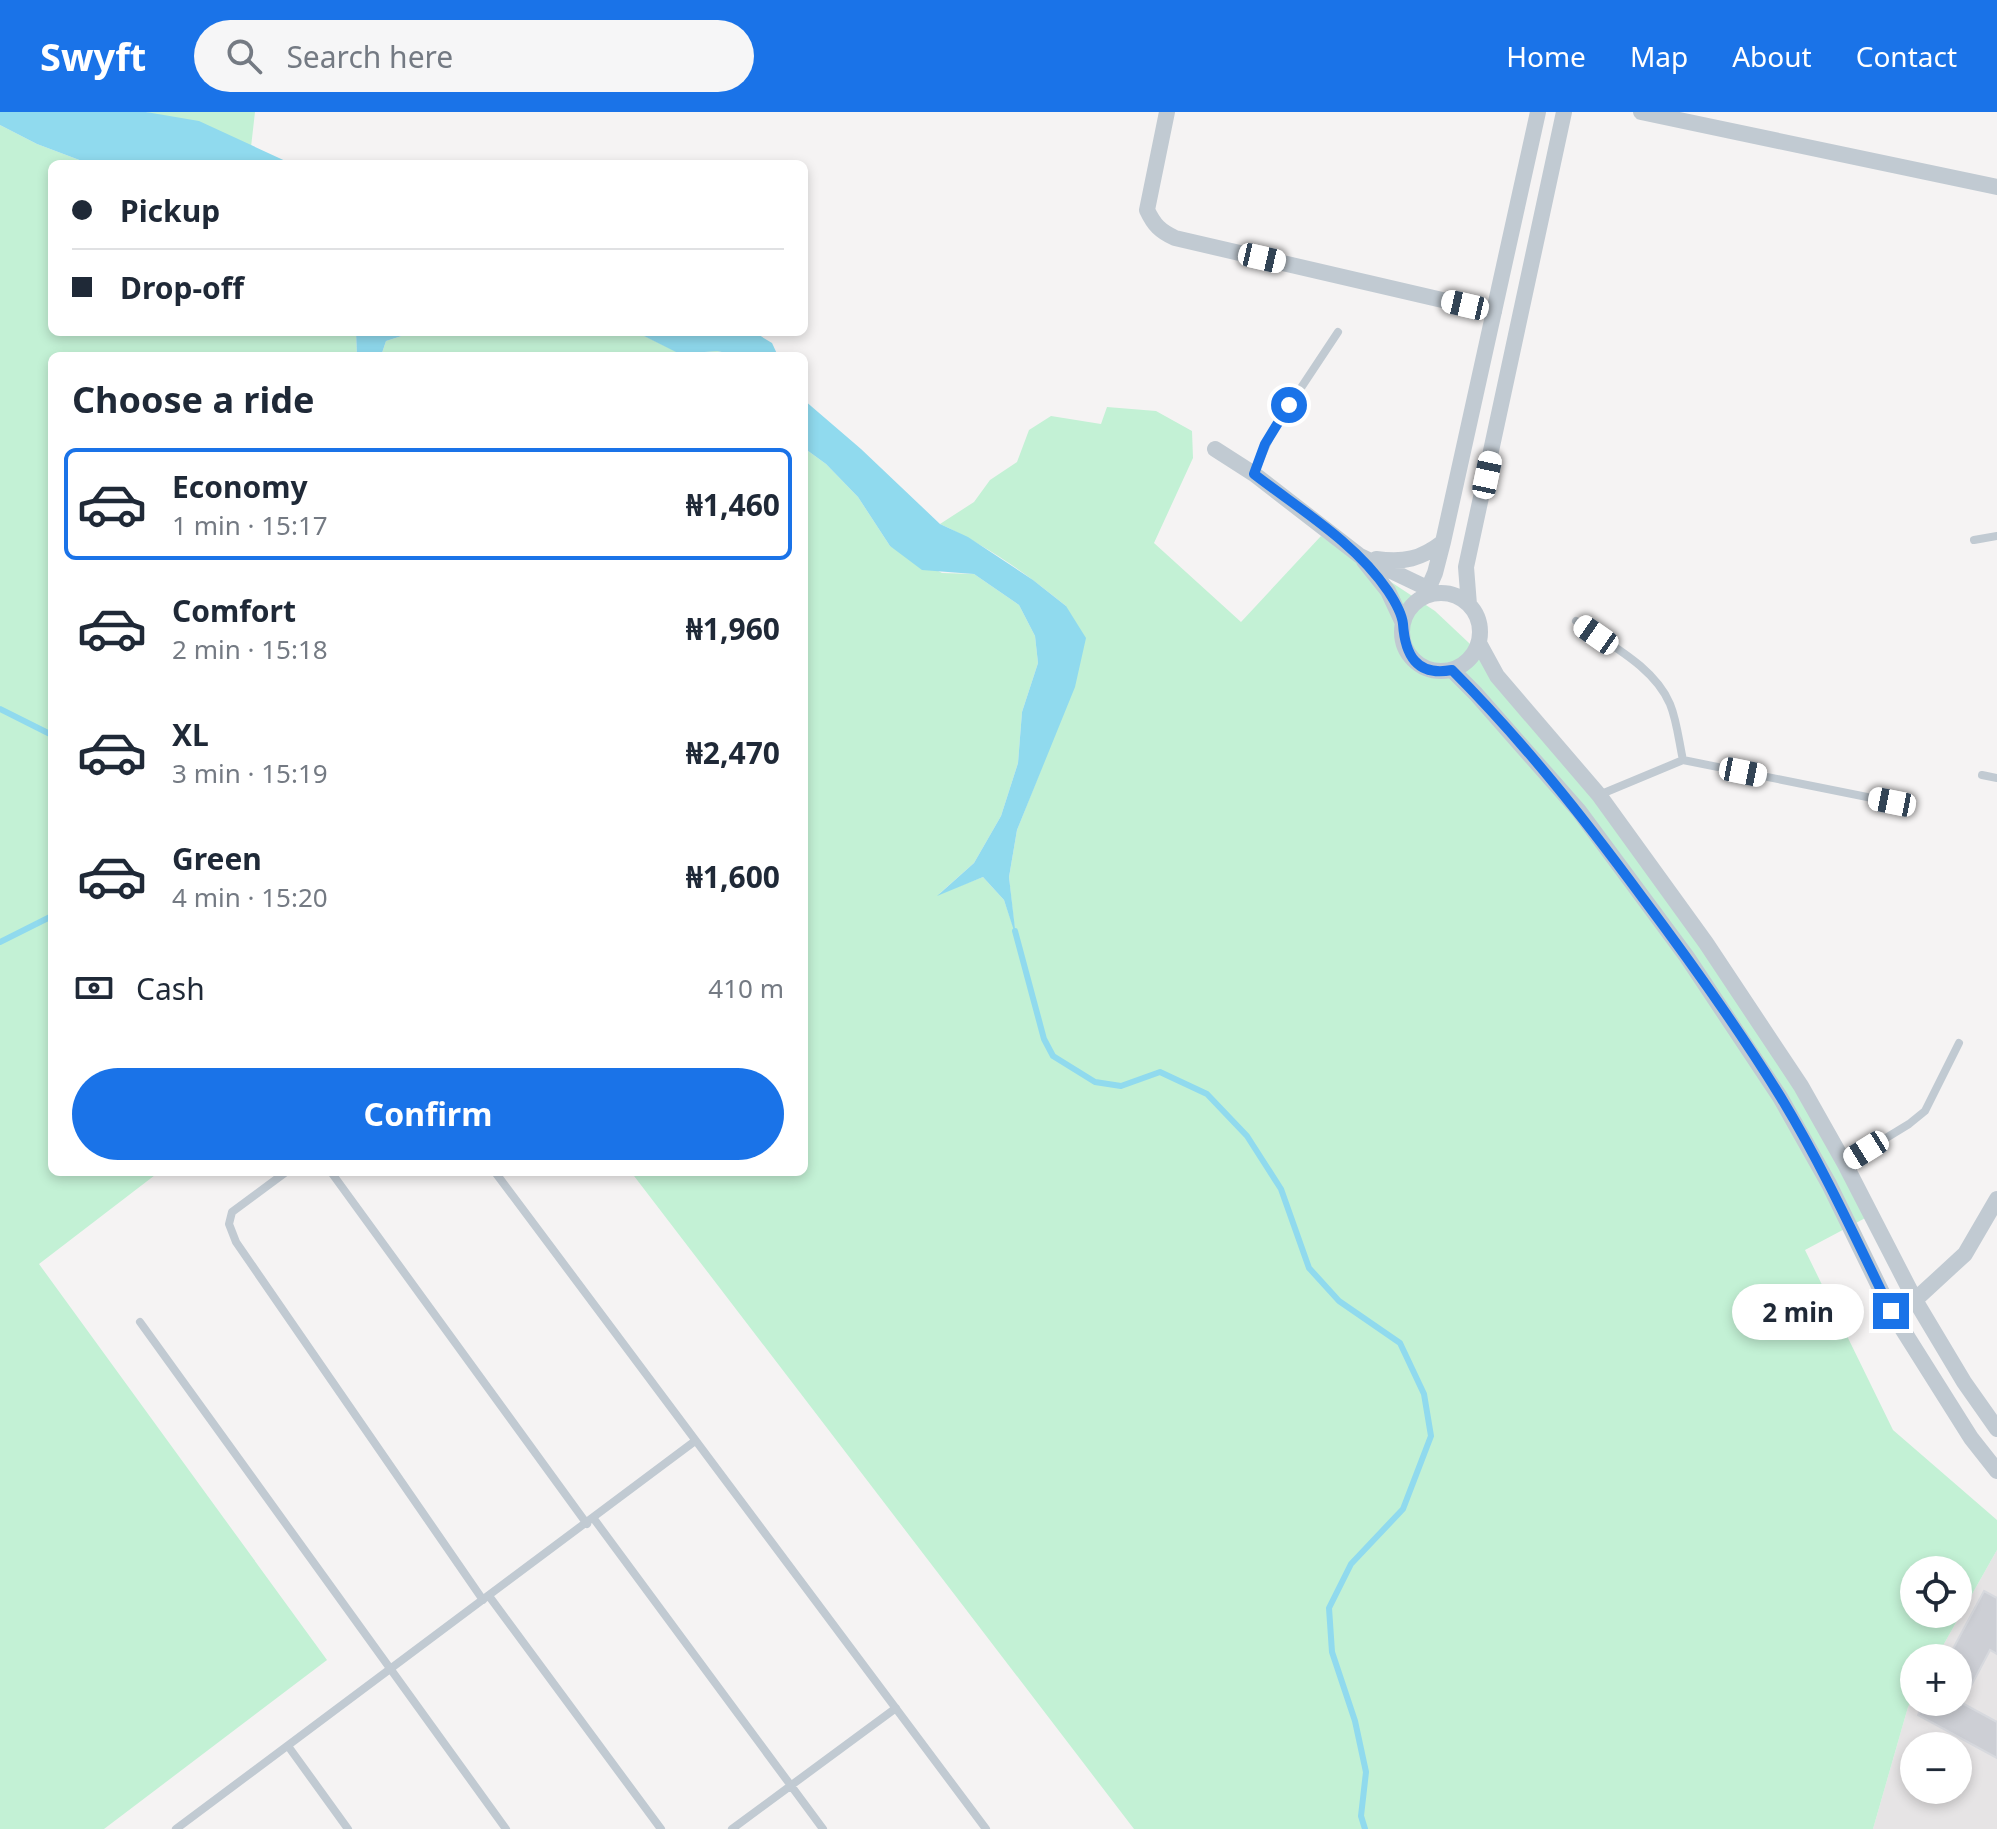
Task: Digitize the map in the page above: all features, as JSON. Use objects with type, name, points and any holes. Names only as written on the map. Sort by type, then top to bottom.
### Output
[{"type":"street","points":[[1167,112],[1147,210],[1161,232],[1175,238],[1494,312]]},
{"type":"street","points":[[1403,623],[1410,609],[1427,592],[1443,542],[1538,112]]},
{"type":"street","points":[[1564,112],[1466,567],[1469,605],[1478,619],[1479,643],[1497,676],[1599,795],[1706,943],[1801,1086],[1915,1300],[1964,1382],[1997,1429]]},
{"type":"street","points":[[1641,112],[1997,187]]},
{"type":"street","points":[[1215,449],[1254,474],[1360,556],[1427,592],[1449,594],[1469,605]]},
{"type":"street","points":[[1360,556],[1388,561],[1412,560],[1429,553],[1443,542]]},
{"type":"street","points":[[1360,556],[1388,591],[1403,623],[1405,647],[1414,661],[1436,671],[1452,670],[1466,663],[1479,643]]},
{"type":"street","points":[[1452,670],[1579,811],[1687,957],[1780,1097],[1829,1184],[1891,1311],[1971,1438],[1997,1471]]},
{"type":"street","points":[[1915,1300],[1965,1254],[1997,1199]]},
{"type":"lane","points":[[1254,474],[1269,437],[1338,332]]},
{"type":"lane","points":[[1974,540],[1997,536]]},
{"type":"lane","points":[[1576,621],[1637,664],[1657,683],[1670,705],[1683,760]]},
{"type":"lane","points":[[1599,795],[1683,760],[1892,802]]},
{"type":"lane","points":[[1982,775],[1997,778]]},
{"type":"lane","points":[[1845,1164],[1925,1111],[1959,1043]]},
{"type":"lane","points":[[281,1176],[232,1212],[229,1224],[236,1242],[486,1598],[661,1829]]},
{"type":"lane","points":[[334,1176],[590,1522],[823,1829]]},
{"type":"lane","points":[[498,1176],[986,1829]]},
{"type":"lane","points":[[140,1322],[506,1829]]},
{"type":"lane","points":[[176,1829],[695,1441]]},
{"type":"lane","points":[[732,1829],[896,1708]]},
{"type":"lane","points":[[288,1746],[348,1829]]},
{"type":"lane","points":[[188,1820],[195,1829]]},
{"type":"shaded area","points":[[1997,1550],[1997,1829],[1873,1829],[1900,1735],[1900,1804],[1972,1804],[1972,1732],[1901,1732],[1905,1716],[1972,1716],[1972,1644],[1944,1644],[1953,1628],[1972,1628],[1972,1594]]},
{"type":"green space","points":[[146,112],[255,112],[251,147],[281,160]]},
{"type":"green space","points":[[0,125],[37,144],[79,160],[48,160],[48,336],[356,336],[357,352],[48,352],[48,1176],[154,1176],[39,1264],[327,1660],[104,1829],[0,1829]]},
{"type":"green space","points":[[402,336],[644,336],[678,352],[382,352],[386,341]]},
{"type":"green space","points":[[1107,407],[1156,411],[1192,431],[1193,458],[1154,543],[1241,622],[1321,536],[1435,611],[1486,659],[1630,837],[1805,1086],[1871,1215],[1805,1250],[1893,1430],[1997,1520],[1997,1550],[1972,1594],[1972,1556],[1900,1556],[1900,1628],[1953,1628],[1944,1644],[1900,1644],[1900,1716],[1905,1716],[1873,1829],[1134,1829],[634,1176],[808,1176],[808,451],[826,464],[858,497],[890,546],[942,573],[974,574],[1019,605],[1035,636],[1038,663],[1022,712],[1018,763],[1001,816],[974,863],[939,894],[983,877],[1004,900],[1015,932],[1009,877],[1017,830],[1042,767],[1066,606],[1006,561],[940,524],[974,502],[990,480],[1017,462],[1029,430],[1051,416],[1101,424]]},
{"type":"water","points":[[0,112],[146,112],[199,121],[283,160],[79,160],[37,144],[0,125]]},
{"type":"water","points":[[356,336],[402,336],[386,341],[382,352],[357,352]]},
{"type":"water","points":[[644,336],[761,336],[772,343],[776,352],[717,351],[676,352]]},
{"type":"water","points":[[808,403],[940,524],[968,537],[1066,606],[1086,638],[1075,687],[1017,830],[1009,877],[1016,937],[1004,900],[983,877],[937,896],[974,863],[1001,816],[1018,763],[1022,712],[1038,663],[1035,636],[1019,605],[974,574],[922,570],[890,546],[858,497],[826,464],[808,451]]},
{"type":"building","points":[[1984,1591],[1997,1598],[1997,1654],[1990,1650],[1972,1684],[1972,1644],[1956,1644],[1964,1628],[1972,1628],[1972,1613]]},
{"type":"building","points":[[1972,1708],[1997,1722],[1997,1758],[1972,1744],[1972,1732],[1949,1732],[1920,1716],[1972,1716]]},
{"type":"waterway","points":[[0,709],[48,733]]},
{"type":"waterway","points":[[0,942],[48,918]]},
{"type":"waterway","points":[[1015,931],[1044,1039],[1053,1056],[1095,1082],[1121,1086],[1160,1072],[1207,1094],[1247,1136],[1281,1189],[1309,1268],[1339,1301],[1400,1343],[1424,1394],[1431,1436],[1403,1509],[1351,1564],[1329,1608],[1332,1652],[1355,1721],[1366,1772],[1361,1816],[1365,1829]]},
{"type":"route","points":[[1289,405],[1265,444],[1254,474],[1360,556],[1397,607],[1403,623],[1405,647],[1414,661],[1436,671],[1452,670],[1579,811],[1687,957],[1780,1097],[1829,1184],[1891,1311]]}]
